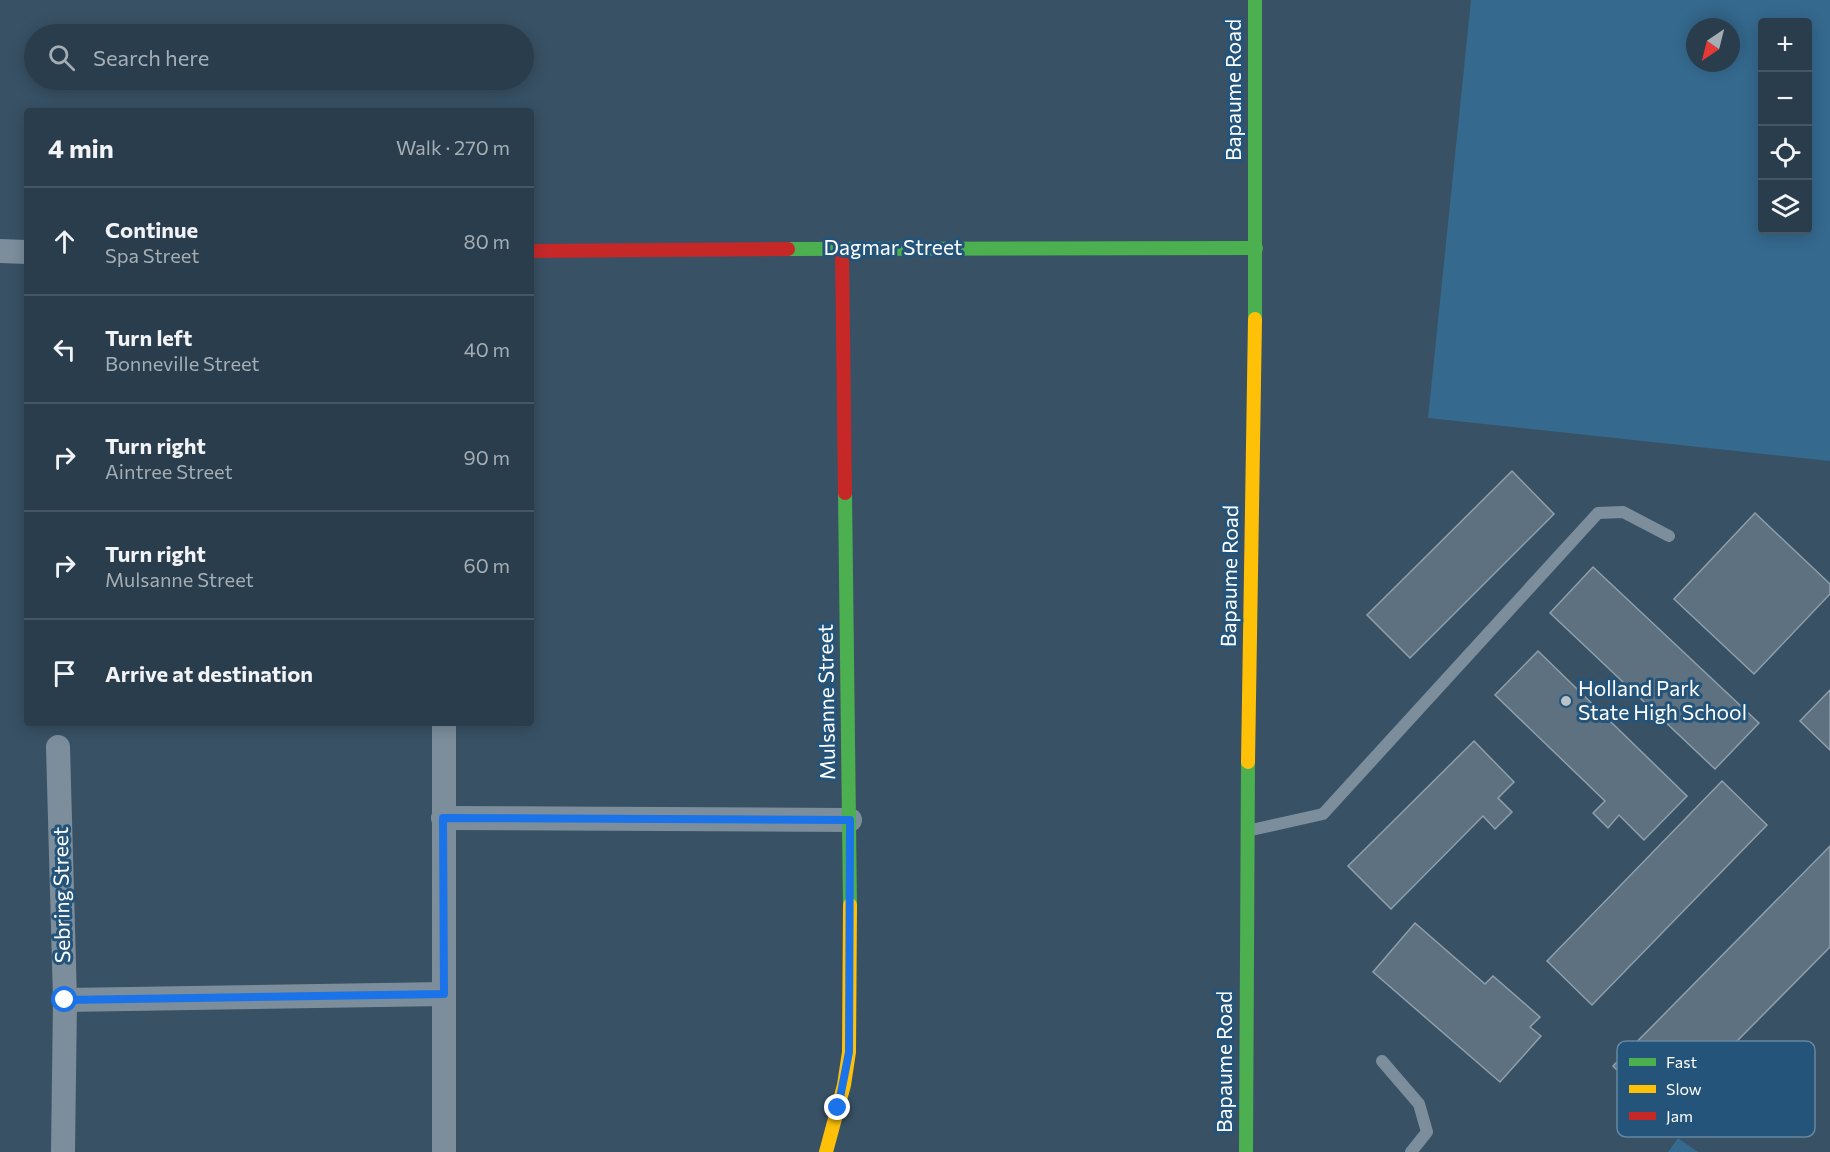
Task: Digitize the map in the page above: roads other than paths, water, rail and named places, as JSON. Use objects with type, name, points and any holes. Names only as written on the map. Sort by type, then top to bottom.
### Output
[{"type":"street","name":"Bapaume Road","points":[[1246,1152],[1246,831],[1256,248],[1255,0]]},
{"type":"street","name":"Mulsanne Street","points":[[826,1152],[844,1085],[849,1052],[850,820],[842,248]]},
{"type":"street","name":"Dagmar Street","points":[[534,251],[1256,248]]},
{"type":"street","points":[[0,251],[24,252]]},
{"type":"street","points":[[444,726],[444,1152]]},
{"type":"street","name":"Sebring Street","points":[[58,747],[65,1000],[63,1152]]},
{"type":"street","points":[[443,818],[850,820]]},
{"type":"street","points":[[65,1000],[444,994]]},
{"type":"lane","points":[[1246,831],[1323,814],[1598,513],[1623,512],[1669,536]]},
{"type":"lane","points":[[1382,1061],[1419,1104],[1427,1132],[1411,1152]]},
{"type":"place","name":"Holland Park State High School","points":[[1566,701]]}]
